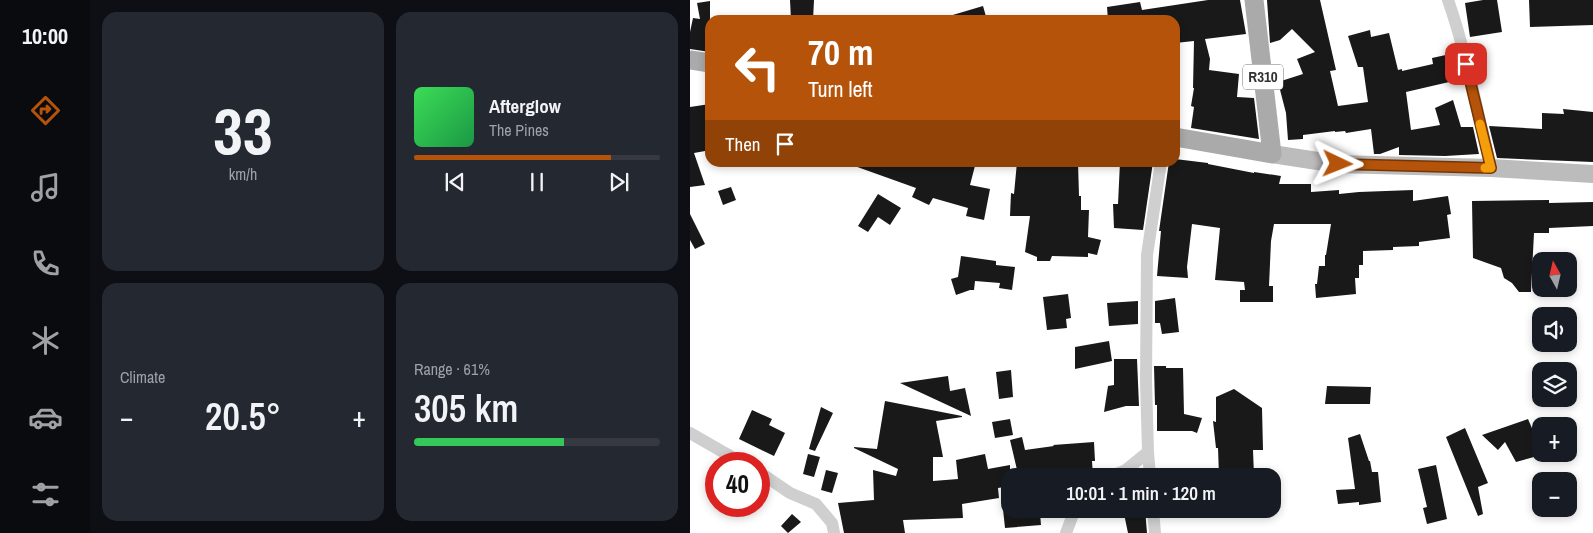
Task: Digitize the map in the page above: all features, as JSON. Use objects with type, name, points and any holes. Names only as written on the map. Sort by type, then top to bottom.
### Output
[{"type":"main road","name":"R310","points":[[1254,0],[1272,154]]},
{"type":"main road","points":[[690,60],[705,62]]},
{"type":"main road","points":[[1180,138],[1272,154]]},
{"type":"street","points":[[1448,0],[1462,48],[1491,168]]},
{"type":"street","points":[[1272,154],[1338,164],[1491,168],[1593,174]]},
{"type":"street","points":[[1149,468],[1146,381],[1147,255],[1160,167]]},
{"type":"street","points":[[690,433],[723,452]]},
{"type":"street","points":[[1128,468],[1148,452]]},
{"type":"street","points":[[770,479],[790,493],[816,504],[832,523],[834,533]]},
{"type":"street","points":[[1066,533],[1072,518]]},
{"type":"street","points":[[1154,518],[1155,533]]},
{"type":"building","points":[[790,0],[814,0],[813,15],[791,15]]},
{"type":"building","points":[[1208,0],[1240,0],[1246,34],[1205,39],[1210,59],[1209,70],[1239,74],[1237,97],[1254,98],[1259,139],[1191,128],[1194,107],[1191,106],[1194,88],[1194,41],[1180,42],[1180,15],[1108,15],[1107,7],[1140,2],[1142,10]]},
{"type":"building","points":[[1267,0],[1320,0],[1336,70],[1330,71],[1338,106],[1368,102],[1363,67],[1358,67],[1348,36],[1370,30],[1371,37],[1389,33],[1398,70],[1402,69],[1402,71],[1433,64],[1432,58],[1455,53],[1462,79],[1406,92],[1411,130],[1440,125],[1435,108],[1453,100],[1461,127],[1473,127],[1479,154],[1445,156],[1399,155],[1399,147],[1380,154],[1374,154],[1371,129],[1346,133],[1345,131],[1335,131],[1303,135],[1303,139],[1288,140],[1286,113],[1278,82],[1303,74],[1297,59],[1315,52],[1292,29],[1280,40],[1270,43]]},
{"type":"building","points":[[1497,0],[1502,32],[1470,37],[1465,3]]},
{"type":"building","points":[[1529,0],[1593,0],[1593,25],[1530,27]]},
{"type":"building","points":[[710,1],[710,15],[705,15],[705,51],[690,49],[690,32],[693,18],[700,19],[697,3]]},
{"type":"building","points":[[983,6],[986,15],[953,15]]},
{"type":"building","points":[[705,105],[705,151],[694,153],[705,185],[690,187],[690,107]]},
{"type":"building","points":[[1563,109],[1593,112],[1593,162],[1497,158],[1489,126],[1542,129],[1542,113],[1564,114]]},
{"type":"building","points":[[1180,160],[1281,176],[1279,184],[1311,184],[1311,192],[1339,190],[1339,194],[1413,190],[1413,201],[1448,196],[1451,214],[1447,215],[1450,238],[1419,242],[1419,246],[1393,247],[1393,250],[1363,251],[1363,265],[1359,265],[1359,278],[1355,278],[1356,294],[1316,298],[1315,284],[1317,284],[1319,266],[1325,266],[1325,255],[1331,224],[1274,224],[1271,241],[1269,286],[1273,286],[1273,302],[1240,302],[1240,290],[1245,290],[1244,282],[1215,280],[1220,228],[1192,224],[1187,267],[1188,278],[1157,276],[1161,231],[1159,231],[1168,167],[1180,167]]},
{"type":"building","points":[[857,167],[975,167],[970,185],[990,189],[984,220],[966,216],[968,208],[933,198],[929,205],[912,197],[916,188]]},
{"type":"building","points":[[1017,167],[1078,167],[1081,210],[1089,210],[1088,237],[1101,240],[1097,255],[1088,253],[1088,257],[1052,256],[1050,261],[1037,261],[1037,257],[1025,252],[1030,216],[1010,216],[1011,193],[1014,194]]},
{"type":"building","points":[[1120,167],[1152,167],[1143,230],[1114,228],[1113,204],[1118,204]]},
{"type":"building","points":[[731,187],[736,200],[723,205],[718,191]]},
{"type":"building","points":[[878,194],[901,208],[890,225],[878,217],[868,232],[858,226]]},
{"type":"building","points":[[1549,200],[1549,203],[1593,202],[1593,226],[1549,228],[1549,233],[1534,233],[1531,292],[1519,292],[1512,283],[1504,278],[1501,268],[1473,258],[1472,201]]},
{"type":"building","points":[[690,214],[705,244],[695,249],[690,240]]},
{"type":"building","points":[[961,256],[996,261],[996,265],[1015,267],[1012,290],[999,288],[1000,283],[975,281],[974,290],[956,295],[951,279],[958,277]]},
{"type":"building","points":[[1068,294],[1071,318],[1066,319],[1067,328],[1047,330],[1043,297]]},
{"type":"building","points":[[1175,298],[1179,332],[1162,334],[1160,323],[1155,323],[1155,301]]},
{"type":"building","points":[[1138,301],[1138,324],[1109,326],[1107,303]]},
{"type":"building","points":[[1109,341],[1112,361],[1075,369],[1075,347]]},
{"type":"building","points":[[1114,359],[1137,359],[1139,406],[1126,406],[1104,412],[1108,386],[1114,385]]},
{"type":"building","points":[[1154,366],[1183,368],[1184,414],[1202,418],[1197,433],[1192,431],[1157,431]]},
{"type":"building","points":[[1011,370],[1013,397],[999,399],[996,372]]},
{"type":"building","points":[[948,376],[950,391],[965,388],[971,416],[900,383]]},
{"type":"building","points":[[1327,386],[1371,387],[1370,404],[1325,404]]},
{"type":"building","points":[[1234,389],[1262,408],[1263,450],[1253,450],[1254,468],[1219,468],[1218,448],[1216,448],[1213,421],[1216,422],[1216,397]]},
{"type":"building","points":[[885,401],[962,416],[936,421],[943,457],[933,457],[933,481],[958,479],[956,460],[985,454],[988,469],[1010,465],[1010,468],[1001,468],[1001,488],[998,488],[999,498],[962,504],[963,518],[903,520],[905,533],[844,533],[838,503],[874,500],[873,470],[896,476],[898,469],[854,447],[877,449]]},
{"type":"building","points":[[821,407],[833,413],[815,451],[809,449]]},
{"type":"building","points":[[752,410],[772,419],[769,425],[785,433],[774,456],[770,452],[766,452],[739,439]]},
{"type":"building","points":[[1010,419],[1013,435],[995,438],[992,422]]},
{"type":"building","points":[[1528,419],[1532,428],[1532,458],[1516,462],[1505,442],[1498,450],[1482,435]]},
{"type":"building","points":[[1465,428],[1488,483],[1478,487],[1483,514],[1478,516],[1446,437]]},
{"type":"building","points":[[1360,434],[1372,472],[1378,472],[1381,502],[1359,505],[1359,502],[1338,504],[1336,490],[1355,489],[1348,438]]},
{"type":"building","points":[[1022,437],[1025,450],[1053,445],[1094,442],[1095,461],[1092,461],[1092,468],[1017,468],[1010,440]]},
{"type":"building","points":[[808,454],[820,457],[814,477],[803,474]]},
{"type":"building","points":[[1436,465],[1447,519],[1427,524],[1423,508],[1427,507],[1418,469]]},
{"type":"building","points":[[826,470],[838,473],[832,493],[821,490]]},
{"type":"building","points":[[792,514],[801,522],[788,533],[781,526]]},
{"type":"building","points":[[1004,518],[1040,518],[1041,525],[1005,528]]},
{"type":"building","points":[[1125,518],[1146,518],[1147,533],[1128,533]]},
{"type":"slow traffic","points":[[1480,124],[1491,168],[1485,168]]},
{"type":"route","points":[[1338,164],[1491,168],[1466,64]]}]
